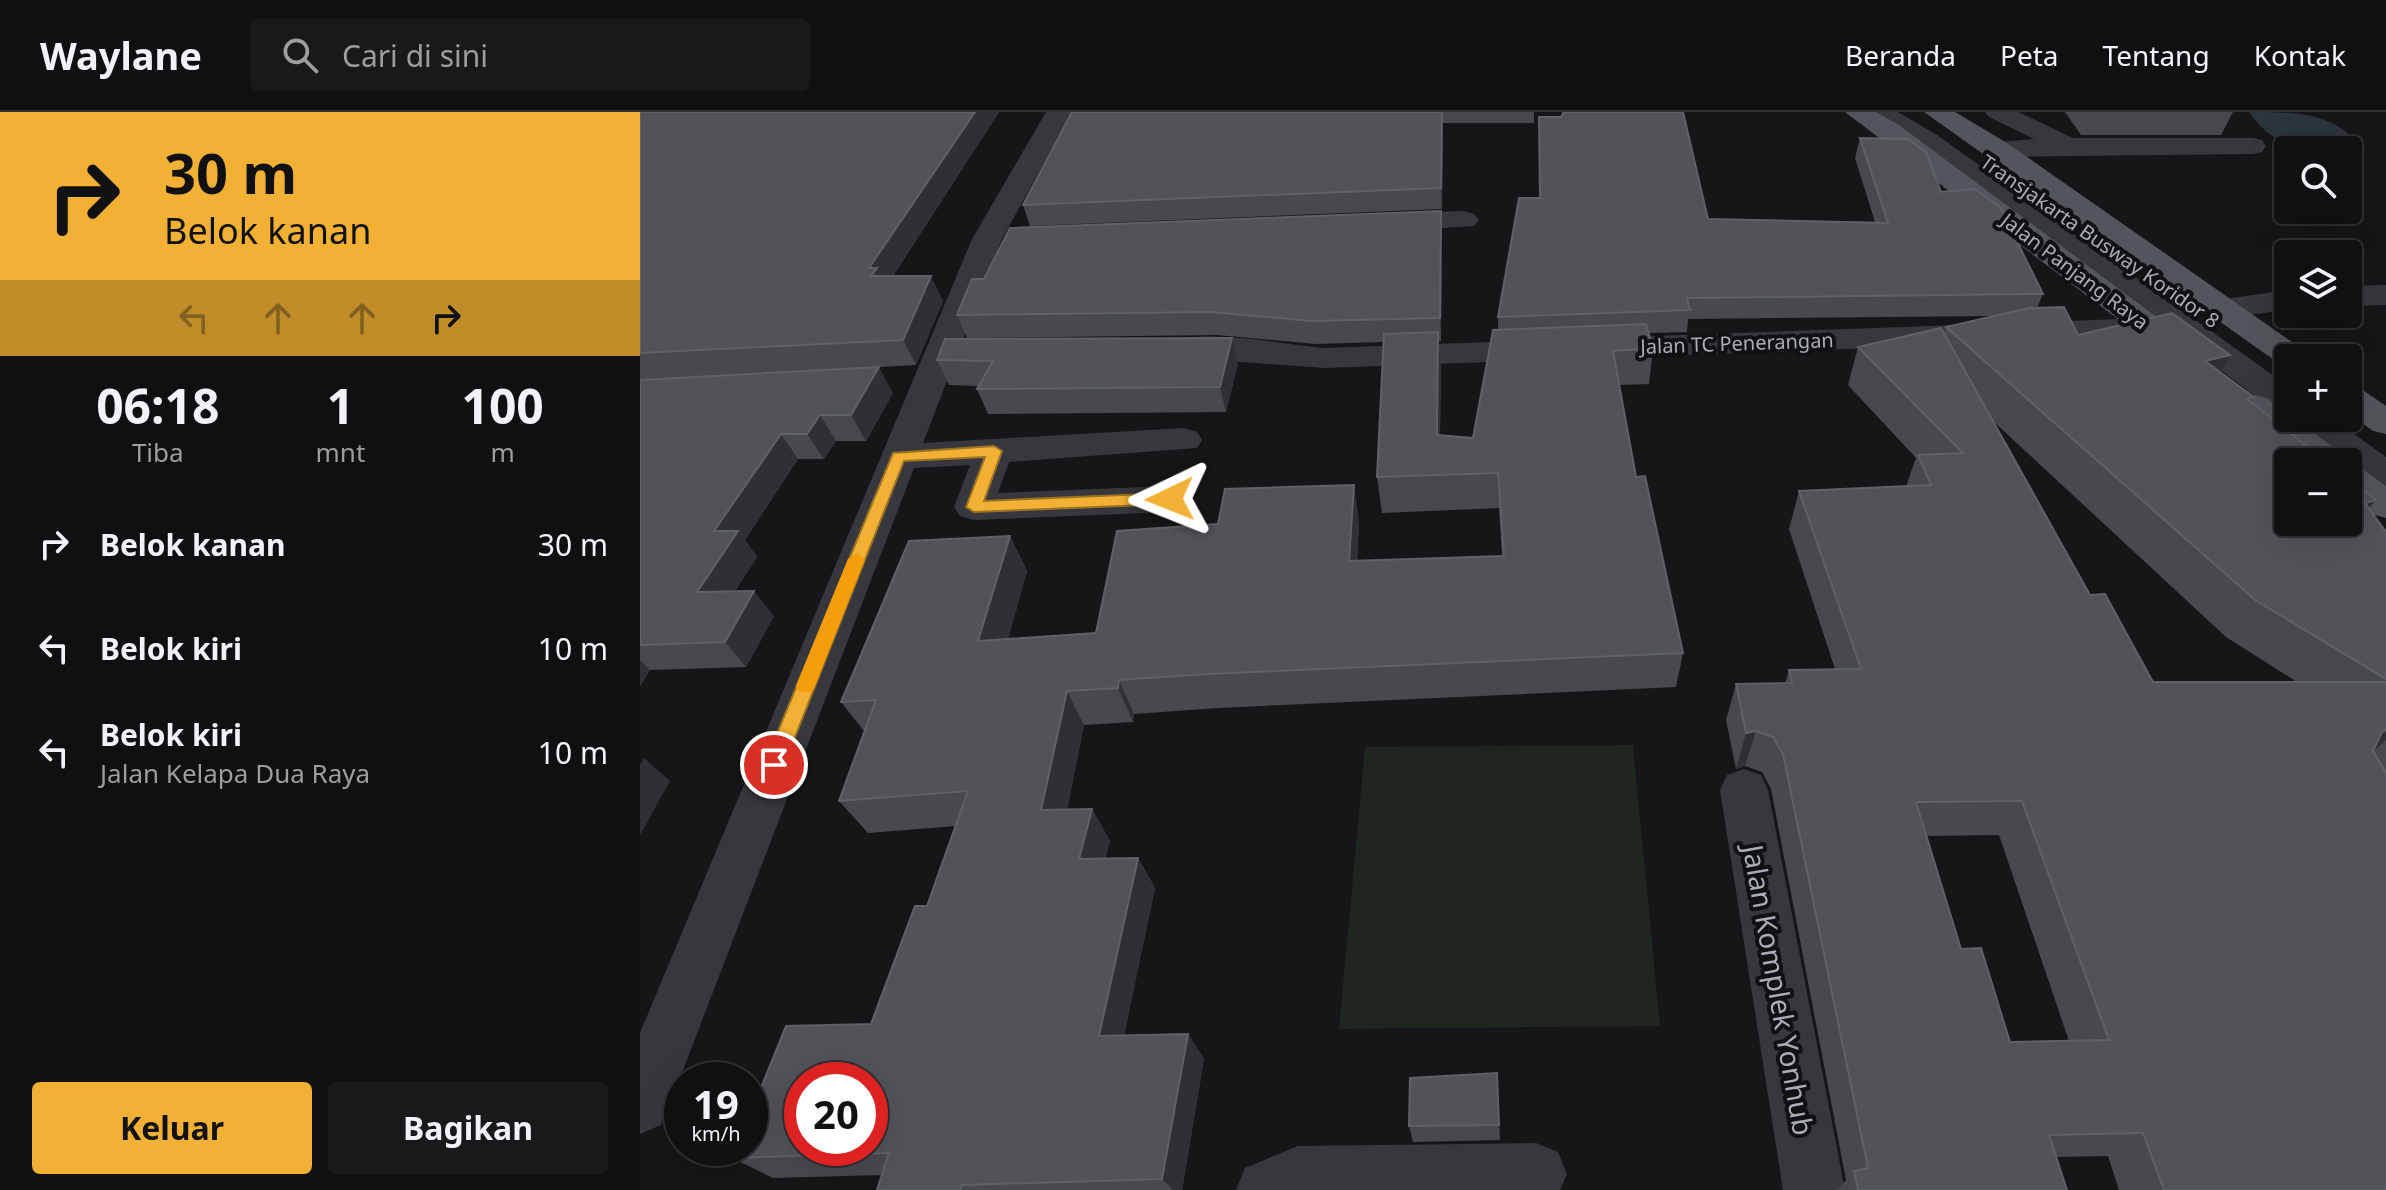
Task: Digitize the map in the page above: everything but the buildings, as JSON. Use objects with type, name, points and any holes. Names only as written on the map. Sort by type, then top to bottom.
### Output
[{"type":"main road","name":"Jalan Panjang Raya","points":[[1858,112],[1890,131],[2309,448]]},
{"type":"main road","points":[[1937,112],[1998,149],[2274,345]]},
{"type":"main road","points":[[2362,406],[2386,423]]},
{"type":"main road","points":[[2362,487],[2386,505]]},
{"type":"street","points":[[642,1092],[935,365],[1007,239],[1059,112]]},
{"type":"street","name":"Transjakarta Busway Koridor 8","points":[[1880,112],[1928,141],[2274,393]]},
{"type":"street","name":"Transjakarta Busway Koridor 8","points":[[1908,112],[1979,156],[2274,366]]},
{"type":"street","points":[[1998,112],[2068,146]]},
{"type":"street","points":[[1998,149],[2253,146]]},
{"type":"street","points":[[1349,225],[1464,220]]},
{"type":"street","points":[[2362,296],[2386,295]]},
{"type":"street","points":[[2222,308],[2274,302]]},
{"type":"street","name":"Jalan TC Penerangan","points":[[1141,349],[1217,348],[1324,358],[2150,328]]},
{"type":"street","points":[[2362,430],[2386,447]]},
{"type":"street","points":[[2327,432],[2386,475]]},
{"type":"street","points":[[898,457],[1184,440]]},
{"type":"street","points":[[994,451],[974,507],[1170,499]]},
{"type":"street","name":"Jalan Komplek Yonhub","points":[[1744,790],[1814,1190]]},
{"type":"street","points":[[1267,1190],[1298,1177],[1536,1174]]},
{"type":"shaded area","points":[[1633,745],[1660,1026],[1339,1029],[1365,747]]},
{"type":"waterway","points":[[2277,112],[2314,136]]},
{"type":"slow traffic","points":[[806,686],[857,559]]},
{"type":"route","points":[[774,765],[898,457],[994,451],[974,507],[1170,499]]}]
